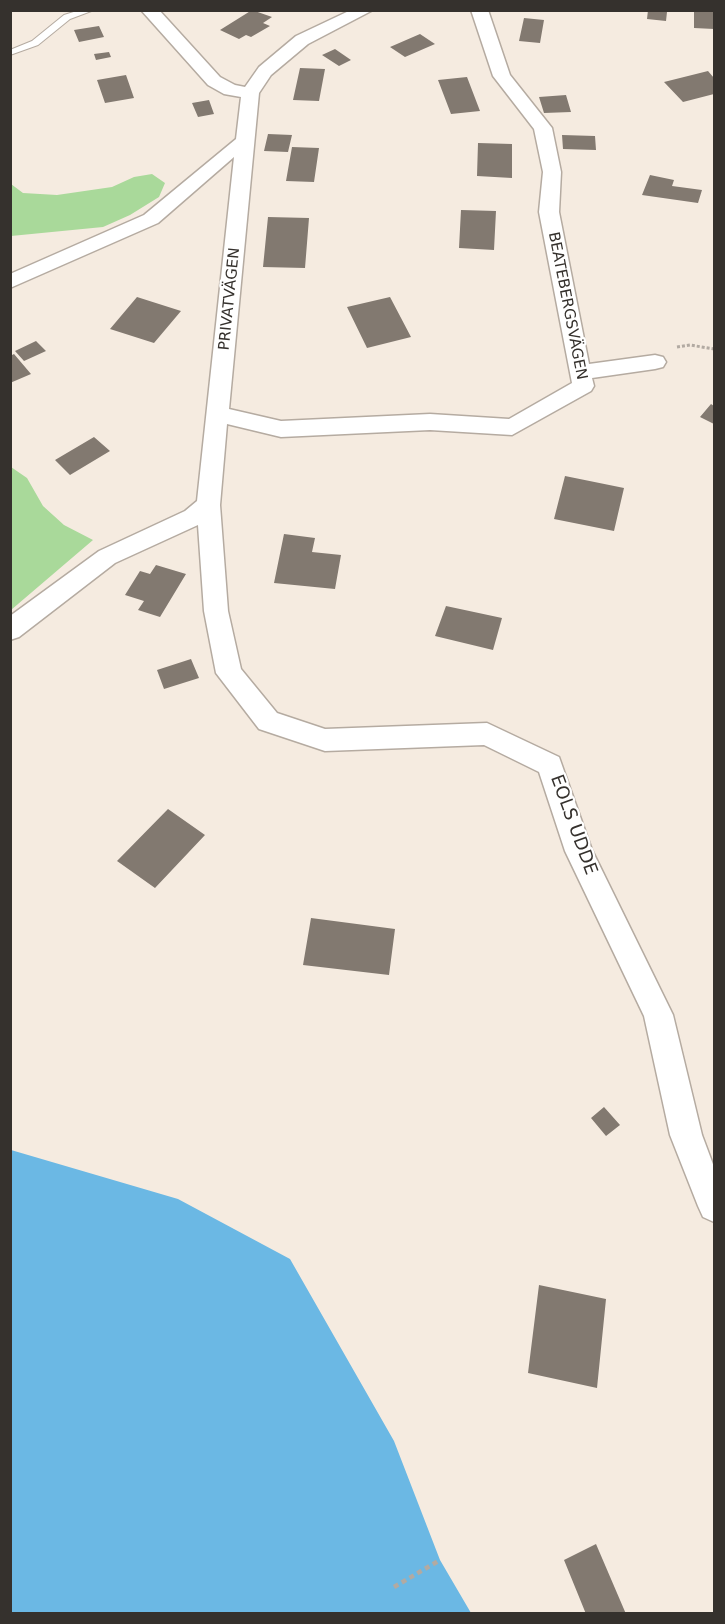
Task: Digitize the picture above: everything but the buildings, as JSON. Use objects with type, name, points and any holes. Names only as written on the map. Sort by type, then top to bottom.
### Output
[{"type":"street","points":[[149,10],[214,81],[230,90],[250,93],[265,70],[302,40],[365,10]]},
{"type":"street","name":"BEATEBERGSVÄGEN","points":[[218,414],[281,429],[430,422],[512,427],[583,386],[549,212],[552,172],[543,128],[502,76],[479,10]]},
{"type":"street","name":"PRIVATVÄGEN","points":[[208,505],[250,93]]},
{"type":"street","points":[[10,282],[151,219],[189,189],[232,149],[247,140]]},
{"type":"street","points":[[580,372],[655,362]]},
{"type":"street","points":[[10,630],[107,556],[193,517],[208,505]]},
{"type":"street","name":"EOLS UDDE","points":[[208,505],[216,611],[229,673],[268,721],[325,740],[487,734],[550,765],[579,850],[658,1015],[686,1135],[714,1206]]},
{"type":"lane","points":[[10,53],[35,43],[67,17],[90,10]]},
{"type":"path","points":[[655,362],[665,349],[690,345],[714,349]]},
{"type":"path","points":[[394,1587],[440,1560]]},
{"type":"green space","points":[[152,174],[165,183],[159,197],[130,215],[103,227],[11,236],[11,184],[23,193],[57,195],[112,187],[134,177]]},
{"type":"green space","points":[[11,467],[27,478],[43,506],[64,525],[93,540],[11,610]]},
{"type":"water","points":[[11,1150],[178,1199],[290,1259],[394,1441],[440,1560],[471,1613],[11,1613]]}]
